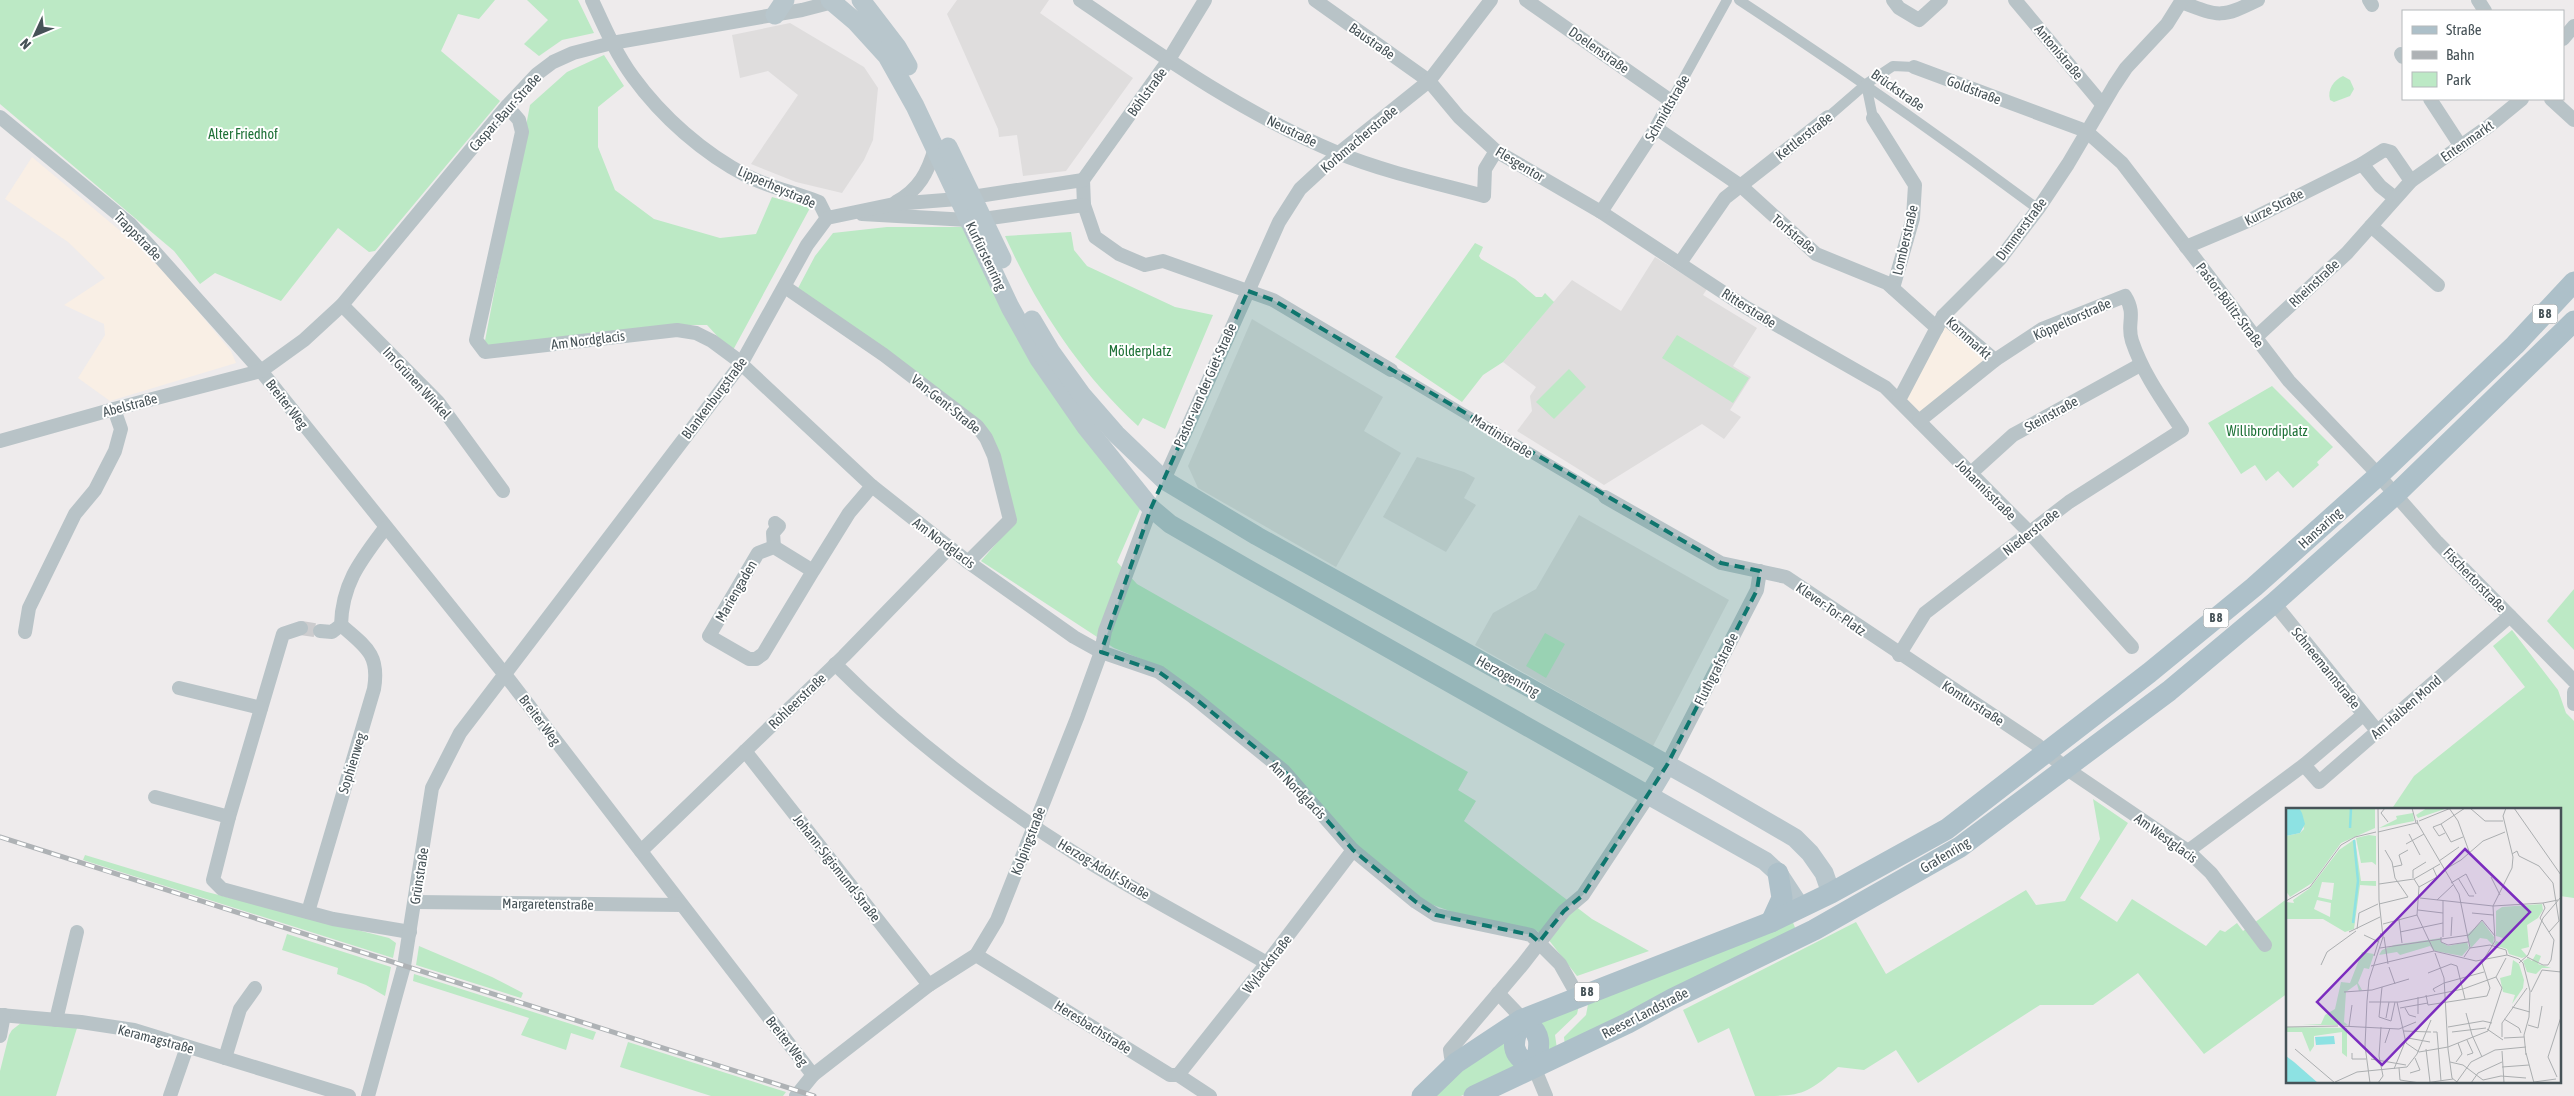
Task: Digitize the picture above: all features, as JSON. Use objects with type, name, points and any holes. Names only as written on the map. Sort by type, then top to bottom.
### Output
[{"type":"main road","name":"Kurfürstenring","points":[[861,0],[897,47],[976,220],[1051,352],[1082,395],[1110,428],[1164,480]]},
{"type":"main road","name":"Kurfürstenring","points":[[833,1],[856,22],[887,56],[916,106],[935,148],[965,198]]},
{"type":"main road","name":"Kurfürstenring","points":[[976,220],[1010,307],[1039,359],[1086,427],[1151,508]]},
{"type":"main road","name":"Hansaring","points":[[2046,753],[2150,673],[2254,587],[2379,475],[2515,345],[2574,282]]},
{"type":"main road","name":"Hansaring","points":[[2067,769],[2169,691],[2274,603],[2396,494],[2574,321]]},
{"type":"main road","points":[[1164,480],[1151,508],[1170,524],[1765,861],[1778,873],[1801,908],[1824,925],[1831,893]]},
{"type":"main road","name":"Herzogenring","points":[[1164,480],[1257,536],[1795,838],[1810,853],[1824,873],[1831,893]]},
{"type":"main road","name":"Grafenring","points":[[1801,908],[1947,829],[2046,753]]},
{"type":"main road","points":[[1649,795],[1667,765]]},
{"type":"main road","name":"Grafenring","points":[[1824,925],[1960,847],[2067,769]]},
{"type":"main road","points":[[1771,922],[1782,898],[1778,873]]},
{"type":"main road","name":"B 8","points":[[1422,1096],[1456,1063],[1479,1045],[1520,1020],[1771,922],[1801,908]]},
{"type":"main road","name":"Reeser Landstraße","points":[[1474,1096],[1628,1023],[1672,999],[1824,925]]},
{"type":"main road","points":[[1520,1020],[1514,1037],[1514,1046],[1521,1061],[1534,1067]]},
{"type":"street","name":"Lipperheystraße","points":[[592,0],[612,43],[632,76],[655,104],[686,134],[748,176],[819,202],[827,218]]},
{"type":"street","name":"Neustraße","points":[[1080,0],[1213,91],[1339,153],[1417,178],[1484,196],[1486,169],[1496,151]]},
{"type":"street","name":"Böhlstraße","points":[[1083,180],[1168,61],[1205,0]]},
{"type":"street","name":"Baustraße","points":[[1315,0],[1429,82]]},
{"type":"street","name":"Korbmacherstraße","points":[[1248,291],[1279,222],[1300,189],[1339,153],[1429,82],[1491,0]]},
{"type":"street","name":"Doelenstraße","points":[[1526,0],[1670,101]]},
{"type":"street","name":"Schmidtstraße","points":[[1601,212],[1656,128],[1727,0]]},
{"type":"street","name":"Brückstraße","points":[[1738,0],[1866,84],[2038,209]]},
{"type":"street","points":[[1893,0],[1900,8],[1919,20],[1941,0]]},
{"type":"street","name":"Antonistraße","points":[[2015,0],[2102,104]]},
{"type":"street","points":[[2182,1],[2215,14],[2228,14],[2258,0]]},
{"type":"street","name":"Caspar-Baur-Straße","points":[[261,371],[304,340],[342,305],[507,106],[533,77],[553,62],[574,53],[612,43],[780,7],[833,1]]},
{"type":"street","name":"Dimmerstraße","points":[[1944,316],[2000,259],[2038,209],[2068,164],[2102,104],[2126,68],[2167,24],[2182,1]]},
{"type":"street","points":[[2564,38],[2574,26]]},
{"type":"street","name":"Goldstraße","points":[[1866,84],[1893,66],[1914,67],[2086,131]]},
{"type":"street","name":"Flesgentor","points":[[1429,82],[1459,117],[1496,151],[1601,212]]},
{"type":"street","name":"Kettlerstraße","points":[[1680,263],[1725,198],[1828,117],[1866,84]]},
{"type":"street","name":"Lomberstraße","points":[[1866,84],[1873,118],[1915,184],[1913,218],[1893,288]]},
{"type":"street","points":[[2431,100],[2460,145]]},
{"type":"street","name":"Entenmarkt","points":[[2371,226],[2411,181],[2496,121],[2521,100]]},
{"type":"street","points":[[2552,100],[2574,120]]},
{"type":"street","name":"Am Nordglacis","points":[[507,106],[519,120],[522,132],[476,340],[486,352],[677,330],[696,333],[712,341],[745,367],[872,486],[949,548],[1074,637],[1101,652],[1159,672],[1192,696],[1284,771],[1353,850],[1416,902],[1436,915],[1531,935],[1560,964],[1578,996]]},
{"type":"street","name":"Trappstraße","points":[[0,117],[130,224],[261,371]]},
{"type":"street","name":"Torfstraße","points":[[1656,128],[1741,186],[1816,254],[1887,283],[1937,328]]},
{"type":"street","name":"Pastor-Bölitz-Straße","points":[[2086,131],[2122,163],[2289,381],[2379,475]]},
{"type":"street","points":[[894,204],[911,193],[922,180],[935,148]]},
{"type":"street","points":[[2394,198],[2380,186],[2362,164],[2384,150],[2391,152],[2411,181]]},
{"type":"street","name":"Kurze Straße","points":[[2186,247],[2250,220],[2328,179],[2362,164]]},
{"type":"street","points":[[827,218],[894,204],[965,198],[1083,180],[1084,205],[1095,237],[1119,254],[1145,265],[1163,261],[1248,291]]},
{"type":"street","points":[[847,213],[976,220],[1084,205]]},
{"type":"street","name":"Ritterstraße","points":[[1601,212],[1747,308],[1885,387],[1899,400]]},
{"type":"street","name":"Blankenburgstraße","points":[[504,673],[745,367],[807,245],[827,218]]},
{"type":"street","points":[[2371,226],[2438,285]]},
{"type":"street","name":"Rheinstraße","points":[[2255,338],[2346,253],[2371,226]]},
{"type":"street","name":"Van-Gent-Straße","points":[[785,287],[944,400],[977,426],[986,438],[996,466],[1010,520],[968,562]]},
{"type":"street","name":"Martinistraße","points":[[1248,291],[1274,300],[1604,497],[1721,563],[1760,571]]},
{"type":"street","name":"Pastor-van der Giet-Straße","points":[[1164,480],[1248,291]]},
{"type":"street","name":"Köppeltorstraße","points":[[1995,360],[2042,329],[2125,296],[2132,307],[2130,336],[2140,365]]},
{"type":"street","name":"Im Grünen Winkel","points":[[342,305],[438,402],[503,491]]},
{"type":"street","name":"Kornmarkt","points":[[1899,400],[1944,316],[1995,360],[1919,421]]},
{"type":"street","name":"Niederstraße","points":[[1899,655],[1925,613],[2069,502],[2182,430],[2140,365]]},
{"type":"street","name":"Steinstraße","points":[[1970,474],[2013,435],[2140,365]]},
{"type":"street","name":"Abelstraße","points":[[0,441],[261,371]]},
{"type":"street","name":"Breiter Weg","points":[[261,371],[504,673],[813,1075]]},
{"type":"street","name":"Johannisstraße","points":[[1899,400],[2030,533],[2132,647]]},
{"type":"street","points":[[25,632],[29,608],[75,514],[95,490],[115,451],[121,429],[114,409]]},
{"type":"street","name":"Fischertorstraße","points":[[2379,475],[2437,542],[2574,681]]},
{"type":"street","name":"Mariengaden","points":[[774,547],[758,553],[709,636],[749,659],[756,659],[763,654],[849,513],[872,486]]},
{"type":"street","name":"Kolpingstraße","points":[[796,1096],[813,1075],[929,985],[976,955],[997,920],[1077,718],[1101,652],[1105,631],[1151,508]]},
{"type":"street","points":[[775,523],[779,526],[773,533],[774,547],[813,571]]},
{"type":"street","points":[[320,631],[332,632],[341,625],[341,604],[355,567],[386,528]]},
{"type":"street","name":"Rohleerstraße","points":[[641,851],[836,664],[949,548]]},
{"type":"street","name":"Fluthgrafstraße","points":[[1667,765],[1757,590],[1760,571]]},
{"type":"street","name":"Klever-Tor-Platz","points":[[1760,571],[1786,577],[1899,655]]},
{"type":"street","name":"Schneemannstraße","points":[[2274,603],[2378,732]]},
{"type":"street","name":"Am Halben Mond","points":[[2304,765],[2319,782],[2510,616]]},
{"type":"street","name":"Sophienweg","points":[[308,912],[378,670],[363,644],[341,625]]},
{"type":"street","points":[[301,628],[283,634],[213,876],[218,887],[333,919],[410,932]]},
{"type":"street","name":"Komturstraße","points":[[1899,655],[2046,753]]},
{"type":"street","name":"Herzog-Adolf-Straße","points":[[836,664],[880,709],[978,788],[1077,854],[1267,964]]},
{"type":"street","name":"Grünstraße","points":[[368,1096],[404,966],[432,788],[460,733],[504,673]]},
{"type":"street","points":[[179,688],[261,708]]},
{"type":"street","points":[[2574,692],[2574,704]]},
{"type":"street","name":"Am Halben Mond","points":[[2188,851],[2304,765],[2363,714]]},
{"type":"street","name":"Johann-Sigismund-Straße","points":[[745,751],[929,985]]},
{"type":"street","name":"Am Westglacis","points":[[2046,753],[2188,851],[2212,873],[2265,945]]},
{"type":"street","points":[[1452,1056],[1450,1050],[1498,994],[1564,911],[1583,895],[1649,795]]},
{"type":"street","points":[[155,797],[229,817]]},
{"type":"street","name":"Wylackstraße","points":[[1178,1075],[1267,964],[1353,850]]},
{"type":"street","name":"Margaretenstraße","points":[[415,902],[680,904]]},
{"type":"street","points":[[56,1020],[77,932]]},
{"type":"street","name":"Heresbachstraße","points":[[976,955],[1170,1075],[1178,1075],[1210,1096]]},
{"type":"street","points":[[226,1058],[240,1009],[255,988]]},
{"type":"street","points":[[1498,994],[1518,1014],[1520,1020]]},
{"type":"street","points":[[0,1036],[2,1015]]},
{"type":"street","name":"Keramagstraße","points":[[2,1015],[134,1030],[349,1096]]},
{"type":"street","points":[[170,1096],[187,1047]]},
{"type":"street","points":[[1534,1067],[1546,1096]]},
{"type":"highlighted area","points":[[1248,291],[1273,300],[1721,563],[1760,571],[1757,590],[1667,765],[1583,895],[1564,911],[1539,942],[1531,935],[1436,915],[1416,902],[1353,850],[1284,771],[1192,696],[1159,672],[1101,652],[1151,508]]},
{"type":"shaded area","points":[[957,0],[1049,0],[1040,13],[1133,78],[1066,171],[1023,176],[1017,135],[999,137],[998,129],[947,14]]},
{"type":"shaded area","points":[[790,23],[864,67],[878,88],[873,140],[864,160],[842,193],[796,182],[751,164],[798,95],[768,71],[740,78],[732,35]]},
{"type":"shaded area","points":[[32,157],[142,249],[177,286],[231,351],[236,363],[110,401],[78,378],[105,335],[104,324],[64,305],[105,278],[68,242],[5,199]]},
{"type":"shaded area","points":[[1655,257],[1707,289],[1703,295],[1757,328],[1733,366],[1751,377],[1730,410],[1741,417],[1724,439],[1702,424],[1604,485],[1517,431],[1532,411],[1530,396],[1536,387],[1503,362],[1572,280],[1621,311]]},
{"type":"shaded area","points":[[1943,316],[1995,360],[1924,416],[1899,400]]},
{"type":"shaded area","points":[[1252,319],[1383,397],[1364,431],[1401,453],[1336,567],[1198,488],[1188,466]]},
{"type":"shaded area","points":[[1417,457],[1464,472],[1475,478],[1464,498],[1476,505],[1446,552],[1383,517]]},
{"type":"shaded area","points":[[1579,515],[1729,600],[1653,746],[1475,645],[1493,613],[1536,589]]},
{"type":"green space","name":"Alter Friedhof","points":[[0,0],[495,0],[479,19],[458,14],[441,51],[500,101],[375,251],[369,252],[338,228],[281,301],[215,273],[200,284],[174,251],[0,104]]},
{"type":"green space","points":[[527,0],[578,0],[594,33],[562,40],[539,56],[524,44],[548,20]]},
{"type":"green space","points":[[604,55],[624,86],[598,107],[598,147],[615,190],[654,219],[720,238],[756,234],[772,197],[810,208],[732,352],[707,325],[681,325],[484,346],[530,105],[567,72]]},
{"type":"green space","points":[[2343,76],[2350,80],[2354,89],[2350,96],[2334,102],[2330,100],[2330,89],[2334,82]]},
{"type":"green space","points":[[887,227],[964,227],[1141,507],[1117,562],[1137,584],[1468,772],[1458,790],[1476,801],[1464,821],[1592,919],[1649,951],[1577,976],[1548,939],[1536,930],[1461,915],[1433,905],[1409,891],[1356,846],[1288,767],[1161,667],[1114,648],[981,561],[1015,522],[988,435],[796,292],[815,256],[833,233]]},
{"type":"green space","name":"Mölderplatz","points":[[1071,232],[1074,250],[1087,266],[1175,307],[1213,315],[1165,429],[1143,418],[1138,426],[1097,384],[1062,338],[1046,313],[1005,236]]},
{"type":"green space","points":[[1475,243],[1483,247],[1479,256],[1481,259],[1515,279],[1536,297],[1542,297],[1545,293],[1554,302],[1503,362],[1483,375],[1462,402],[1395,357]]},
{"type":"green space","points":[[1677,335],[1749,378],[1733,403],[1662,358]]},
{"type":"green space","points":[[1569,369],[1586,387],[1554,419],[1536,402]]},
{"type":"green space","name":"Willibrordiplatz","points":[[2272,386],[2333,447],[2317,462],[2319,465],[2293,488],[2278,471],[2266,481],[2255,465],[2241,474],[2208,423]]},
{"type":"green space","points":[[2574,589],[2574,650],[2547,621]]},
{"type":"green space","points":[[2512,630],[2558,690],[2566,713],[2574,721],[2574,898],[2562,896],[2562,808],[2392,808],[2414,776],[2525,687],[2493,646]]},
{"type":"green space","points":[[1545,633],[1565,644],[1546,678],[1526,666]]},
{"type":"green space","points":[[2093,799],[2128,823],[2080,898],[2117,922],[2132,899],[2206,946],[2220,930],[2225,932],[2237,923],[2243,931],[2286,899],[2286,994],[2204,1054],[2138,973],[2093,1005],[2040,1005],[1918,1083],[1896,1050],[1864,1070],[1838,1067],[1809,1089],[1783,1096],[1755,1096],[1729,1028],[1698,1043],[1683,1010],[1856,922],[1886,974],[2026,890],[2036,905],[2065,901],[2100,839]]},
{"type":"green space","points":[[85,855],[207,892],[389,938],[396,943],[393,958],[83,860]]},
{"type":"green space","points":[[1792,920],[1796,930],[1565,1046],[1564,1037],[1586,1015],[1589,999]]},
{"type":"green space","points":[[287,934],[391,967],[385,996],[366,985],[337,974],[338,968],[282,950]]},
{"type":"green space","points":[[419,946],[492,977],[523,993],[521,998],[416,965]]},
{"type":"green space","points":[[414,974],[596,1032],[593,1040],[571,1033],[566,1050],[521,1035],[529,1018],[413,981]]},
{"type":"green space","points":[[1580,1001],[1577,1014],[1555,1035],[1557,1049],[1547,1054],[1536,1020]]},
{"type":"green space","points":[[21,1023],[77,1028],[56,1096],[0,1096],[0,1071],[9,1035]]},
{"type":"green space","points":[[1506,1035],[1517,1069],[1461,1096],[1432,1096]]},
{"type":"green space","points":[[628,1042],[786,1092],[783,1096],[711,1096],[620,1067]]},
{"type":"tunnel","points":[[301,628],[320,631]]},
{"type":"railway","points":[[0,837],[814,1096]]}]
